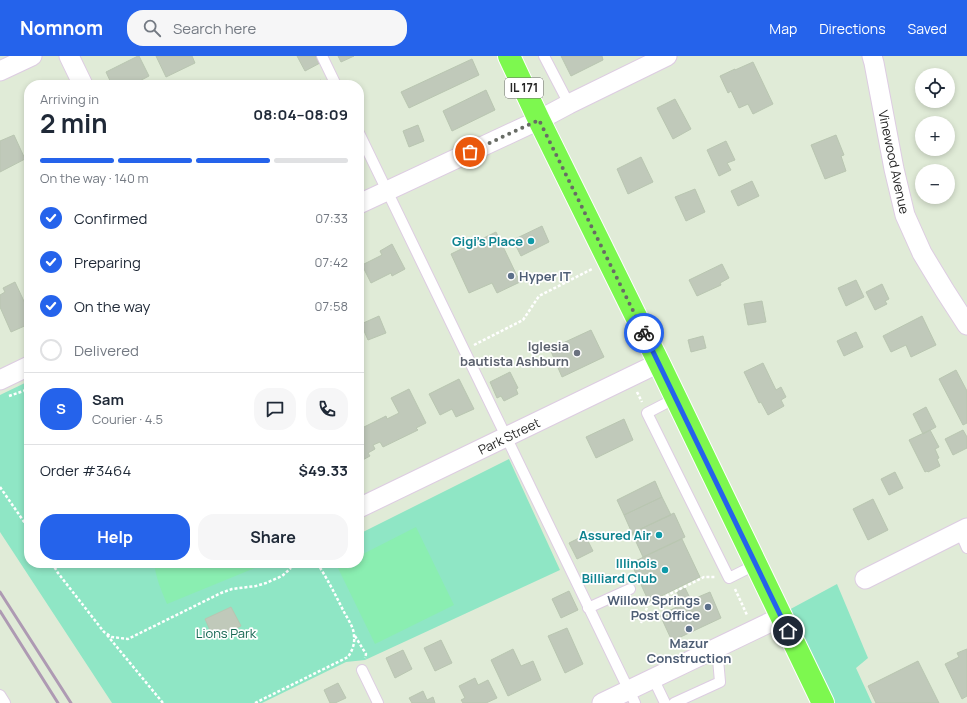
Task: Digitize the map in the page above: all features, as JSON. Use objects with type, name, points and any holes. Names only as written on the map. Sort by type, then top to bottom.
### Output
[{"type":"main road","name":"IL 171","points":[[509,56],[823,703]]},
{"type":"street","points":[[0,71],[32,56]]},
{"type":"street","points":[[69,56],[81,80]]},
{"type":"street","points":[[364,202],[539,120],[667,56]]},
{"type":"street","name":"Vinewood Avenue","points":[[872,56],[904,215],[922,253],[967,325]]},
{"type":"street","name":"Park Street","points":[[364,506],[659,363]]},
{"type":"street","points":[[0,380],[24,368]]},
{"type":"street","points":[[865,578],[965,536]]},
{"type":"street","points":[[602,703],[631,697],[653,678],[781,617]]},
{"type":"lane","points":[[322,56],[334,80]]},
{"type":"lane","points":[[544,56],[569,104]]},
{"type":"lane","points":[[364,143],[631,697]]},
{"type":"lane","points":[[676,398],[647,413],[729,578],[756,565]]},
{"type":"lane","points":[[588,608],[630,589]]},
{"type":"lane","points":[[674,703],[720,682],[717,647]]},
{"type":"lane","points":[[362,670],[378,703]]},
{"type":"lane","points":[[653,678],[666,703]]},
{"type":"lane","points":[[0,695],[5,703]]},
{"type":"path","points":[[464,350],[522,320],[539,296],[609,261]]},
{"type":"path","points":[[0,487],[24,522]]},
{"type":"path","points":[[55,568],[104,632],[163,703]]},
{"type":"path","points":[[104,632],[112,637],[128,638],[221,593],[232,589],[256,586],[266,583],[282,576],[290,568]]},
{"type":"path","points":[[255,703],[348,657],[352,651],[354,636],[351,626],[333,589],[320,568]]},
{"type":"path","points":[[641,623],[648,605],[704,577]]},
{"type":"path","points":[[630,589],[648,605]]},
{"type":"path","points":[[743,606],[749,619]]},
{"type":"path","points":[[354,636],[366,654],[362,670]]},
{"type":"green space","name":"Lions Park","points":[[24,383],[24,568],[364,568],[364,532],[509,459],[560,570],[365,660],[346,662],[262,703],[112,703],[0,532],[0,395]]},
{"type":"green space","points":[[416,527],[454,605],[375,644],[338,568],[364,568],[364,553]]},
{"type":"green space","points":[[155,568],[255,568],[167,604],[157,579]]},
{"type":"green space","points":[[837,584],[868,658],[856,668],[872,703],[829,703],[785,612]]},
{"type":"building","points":[[139,56],[149,76],[141,80],[110,80],[106,72]]},
{"type":"building","points":[[156,56],[192,56],[195,63],[166,77]]},
{"type":"building","points":[[297,56],[316,56],[320,63],[305,71]]},
{"type":"building","points":[[338,56],[354,56],[341,62]]},
{"type":"building","points":[[561,56],[602,56],[603,60],[571,76]]},
{"type":"building","points":[[472,59],[479,75],[409,108],[401,92]]},
{"type":"building","points":[[753,62],[773,104],[753,114],[748,104],[739,108],[731,91],[728,93],[720,76]]},
{"type":"building","points":[[486,90],[495,110],[452,131],[443,111]]},
{"type":"building","points":[[675,99],[691,129],[673,139],[657,108]]},
{"type":"building","points":[[418,125],[424,141],[409,147],[403,131]]},
{"type":"building","points":[[14,135],[24,160],[0,172],[0,141]]},
{"type":"building","points":[[836,135],[844,155],[841,156],[846,171],[825,179],[811,145]]},
{"type":"building","points":[[726,141],[735,160],[727,163],[731,170],[719,176],[707,150]]},
{"type":"building","points":[[641,157],[653,182],[628,194],[617,169]]},
{"type":"building","points":[[752,181],[759,196],[738,206],[731,191]]},
{"type":"building","points":[[695,189],[705,212],[686,221],[675,197]]},
{"type":"building","name":"Gigi's Place","points":[[542,226],[549,242],[521,256],[513,240]]},
{"type":"building","points":[[496,232],[520,282],[497,293],[492,283],[469,293],[451,254]]},
{"type":"building","points":[[392,244],[405,269],[392,276],[391,273],[371,283],[364,269],[364,264],[382,255],[380,251]]},
{"type":"building","points":[[722,264],[729,278],[720,283],[721,285],[697,296],[689,280]]},
{"type":"building","points":[[856,280],[864,297],[846,306],[838,288]]},
{"type":"building","points":[[15,282],[24,301],[24,326],[11,332],[0,307],[0,295],[5,292],[3,288]]},
{"type":"building","points":[[882,284],[889,299],[885,301],[887,304],[875,310],[866,292]]},
{"type":"building","points":[[762,301],[766,322],[748,325],[744,304]]},
{"type":"building","points":[[379,316],[386,333],[368,340],[364,331],[364,323]]},
{"type":"building","points":[[922,316],[936,345],[911,357],[906,345],[891,352],[883,336]]},
{"type":"building","name":"Iglesia bautista Ashburn","points":[[591,330],[604,357],[562,377],[550,349]]},
{"type":"building","points":[[856,332],[863,347],[844,356],[837,341]]},
{"type":"building","points":[[703,336],[706,348],[691,352],[688,340]]},
{"type":"building","points":[[763,363],[776,390],[781,387],[786,397],[781,400],[784,406],[768,415],[761,402],[759,403],[744,372]]},
{"type":"building","points":[[956,370],[967,391],[967,423],[963,425],[939,379]]},
{"type":"building","points":[[510,372],[518,388],[516,389],[518,394],[504,401],[501,396],[497,398],[490,382]]},
{"type":"building","points":[[459,379],[474,409],[456,417],[452,409],[440,415],[429,394]]},
{"type":"building","points":[[409,389],[426,423],[416,428],[418,430],[383,447],[380,442],[373,445],[375,449],[368,453],[370,456],[364,459],[364,427],[386,416],[387,419],[399,413],[391,398]]},
{"type":"building","points":[[926,407],[936,427],[923,434],[913,414]]},
{"type":"building","points":[[624,419],[633,440],[596,458],[586,437]]},
{"type":"building","points":[[930,430],[939,447],[935,449],[939,458],[937,459],[940,466],[925,472],[909,440]]},
{"type":"building","points":[[963,430],[967,437],[967,448],[953,455],[945,439]]},
{"type":"building","points":[[895,472],[903,488],[889,495],[881,479]]},
{"type":"building","points":[[655,481],[662,497],[624,515],[617,500]]},
{"type":"building","points":[[662,497],[671,515],[632,533],[624,515]]},
{"type":"building","points":[[873,499],[888,530],[868,540],[853,509]]},
{"type":"building","name":"Assured Air","points":[[674,513],[685,537],[643,557],[632,533]]},
{"type":"building","points":[[585,535],[593,551],[577,559],[569,543]]},
{"type":"building","name":"Illinois Billiard Club","points":[[682,539],[700,577],[649,602],[631,563]]},
{"type":"building","points":[[685,588],[691,600],[710,592],[721,618],[672,641],[660,615],[683,604],[677,592]]},
{"type":"building","points":[[569,591],[578,610],[561,618],[552,599]]},
{"type":"building","points":[[231,607],[241,626],[214,639],[205,619]]},
{"type":"building","points":[[567,628],[583,664],[565,673],[548,636]]},
{"type":"building","points":[[441,640],[452,663],[435,671],[424,648]]},
{"type":"building","points":[[513,649],[521,666],[533,661],[541,680],[508,696],[491,660]]},
{"type":"building","points":[[967,649],[967,696],[962,699],[945,664],[959,657],[957,653]]},
{"type":"building","points":[[403,650],[412,669],[395,678],[386,658]]},
{"type":"building","points":[[918,661],[939,703],[876,703],[868,686]]},
{"type":"building","points":[[475,678],[478,685],[488,680],[497,698],[486,703],[463,703],[461,700],[465,698],[459,686]]},
{"type":"building","points":[[338,683],[346,698],[335,703],[330,703],[324,690]]},
{"type":"building","points":[[423,691],[427,700],[433,697],[435,703],[412,703],[409,698]]},
{"type":"railway","points":[[0,592],[71,703]]},
{"type":"railway","points":[[0,611],[58,703]]},
{"type":"way so far","points":[[470,152],[539,120],[644,333]]},
{"type":"place","name":"Gigi's Place","points":[[531,241]]},
{"type":"place","name":"Hyper IT","points":[[511,276]]},
{"type":"place","name":"Iglesia bautista Ashburn","points":[[577,353]]},
{"type":"place","name":"Assured Air","points":[[659,535]]},
{"type":"place","name":"Illinois Billiard Club","points":[[665,570]]},
{"type":"place","name":"Willow Springs Post Office","points":[[708,607]]},
{"type":"place","name":"Mazur Construction","points":[[689,629]]},
{"type":"route","points":[[644,333],[788,631]]}]
